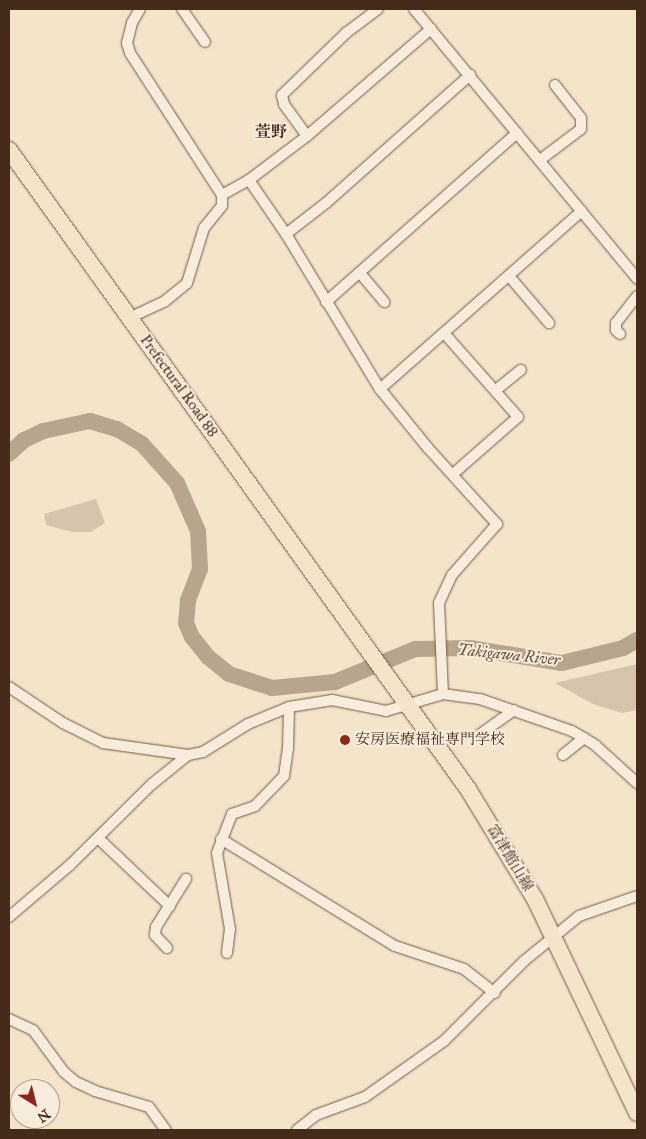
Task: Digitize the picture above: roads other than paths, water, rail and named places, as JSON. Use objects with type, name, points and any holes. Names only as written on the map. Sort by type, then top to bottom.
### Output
[{"type":"main road","name":"Prefectural Road 88","points":[[9,150],[349,623]]},
{"type":"main road","name":"富津館山線","points":[[349,623],[409,706],[510,854],[554,937],[637,1113]]},
{"type":"street","points":[[130,318],[165,301],[187,283],[204,228],[222,206],[222,195],[130,53],[129,37],[140,9]]},
{"type":"street","points":[[182,9],[205,42]]},
{"type":"street","points":[[307,136],[284,104],[282,95],[346,34],[378,9]]},
{"type":"street","points":[[414,9],[470,74],[637,279]]},
{"type":"street","points":[[222,195],[249,180],[307,136],[431,29]]},
{"type":"street","points":[[286,234],[326,203],[470,74]]},
{"type":"street","points":[[540,160],[581,129],[581,118],[555,85]]},
{"type":"street","points":[[326,302],[518,133]]},
{"type":"street","points":[[249,180],[286,234],[380,389],[497,524],[452,575],[439,602],[440,664],[443,694]]},
{"type":"street","points":[[380,389],[582,211]]},
{"type":"street","points":[[360,273],[384,302]]},
{"type":"street","points":[[509,276],[548,323]]},
{"type":"street","points":[[620,334],[616,330],[616,323],[637,296]]},
{"type":"street","points":[[444,333],[516,412],[518,421],[453,474]]},
{"type":"street","points":[[496,390],[521,370]]},
{"type":"street","points":[[9,687],[63,723],[103,743],[188,755],[202,752],[248,724],[289,707],[332,700],[375,711],[409,706],[443,694],[480,699],[514,710],[584,738],[637,783]]},
{"type":"street","points":[[227,953],[230,928],[217,853],[232,814],[255,806],[284,776],[288,749],[289,707]]},
{"type":"street","points":[[479,735],[514,710]]},
{"type":"street","points":[[563,755],[584,738]]},
{"type":"street","points":[[9,917],[188,755]]},
{"type":"street","points":[[98,838],[170,906]]},
{"type":"street","points":[[221,839],[395,946],[464,969],[495,993]]},
{"type":"street","points":[[167,948],[156,935],[156,927],[186,879]]},
{"type":"street","points":[[297,1130],[316,1115],[365,1097],[444,1041],[495,993],[524,961],[579,916],[637,896]]},
{"type":"street","points":[[9,1019],[33,1030],[64,1072],[76,1082],[95,1091],[149,1107],[166,1130]]},
{"type":"waterway","name":"Takigawa River","points":[[9,454],[24,440],[43,431],[90,421],[117,429],[142,444],[177,483],[198,531],[200,569],[188,601],[186,623],[192,637],[208,657],[229,674],[272,688],[335,682],[415,649],[470,648],[562,663],[623,648],[637,640]]},
{"type":"place","name":"安房医療福祉専門学校","points":[[345,740]]},
{"type":"district","name":"萱野","points":[[271,132]]}]
